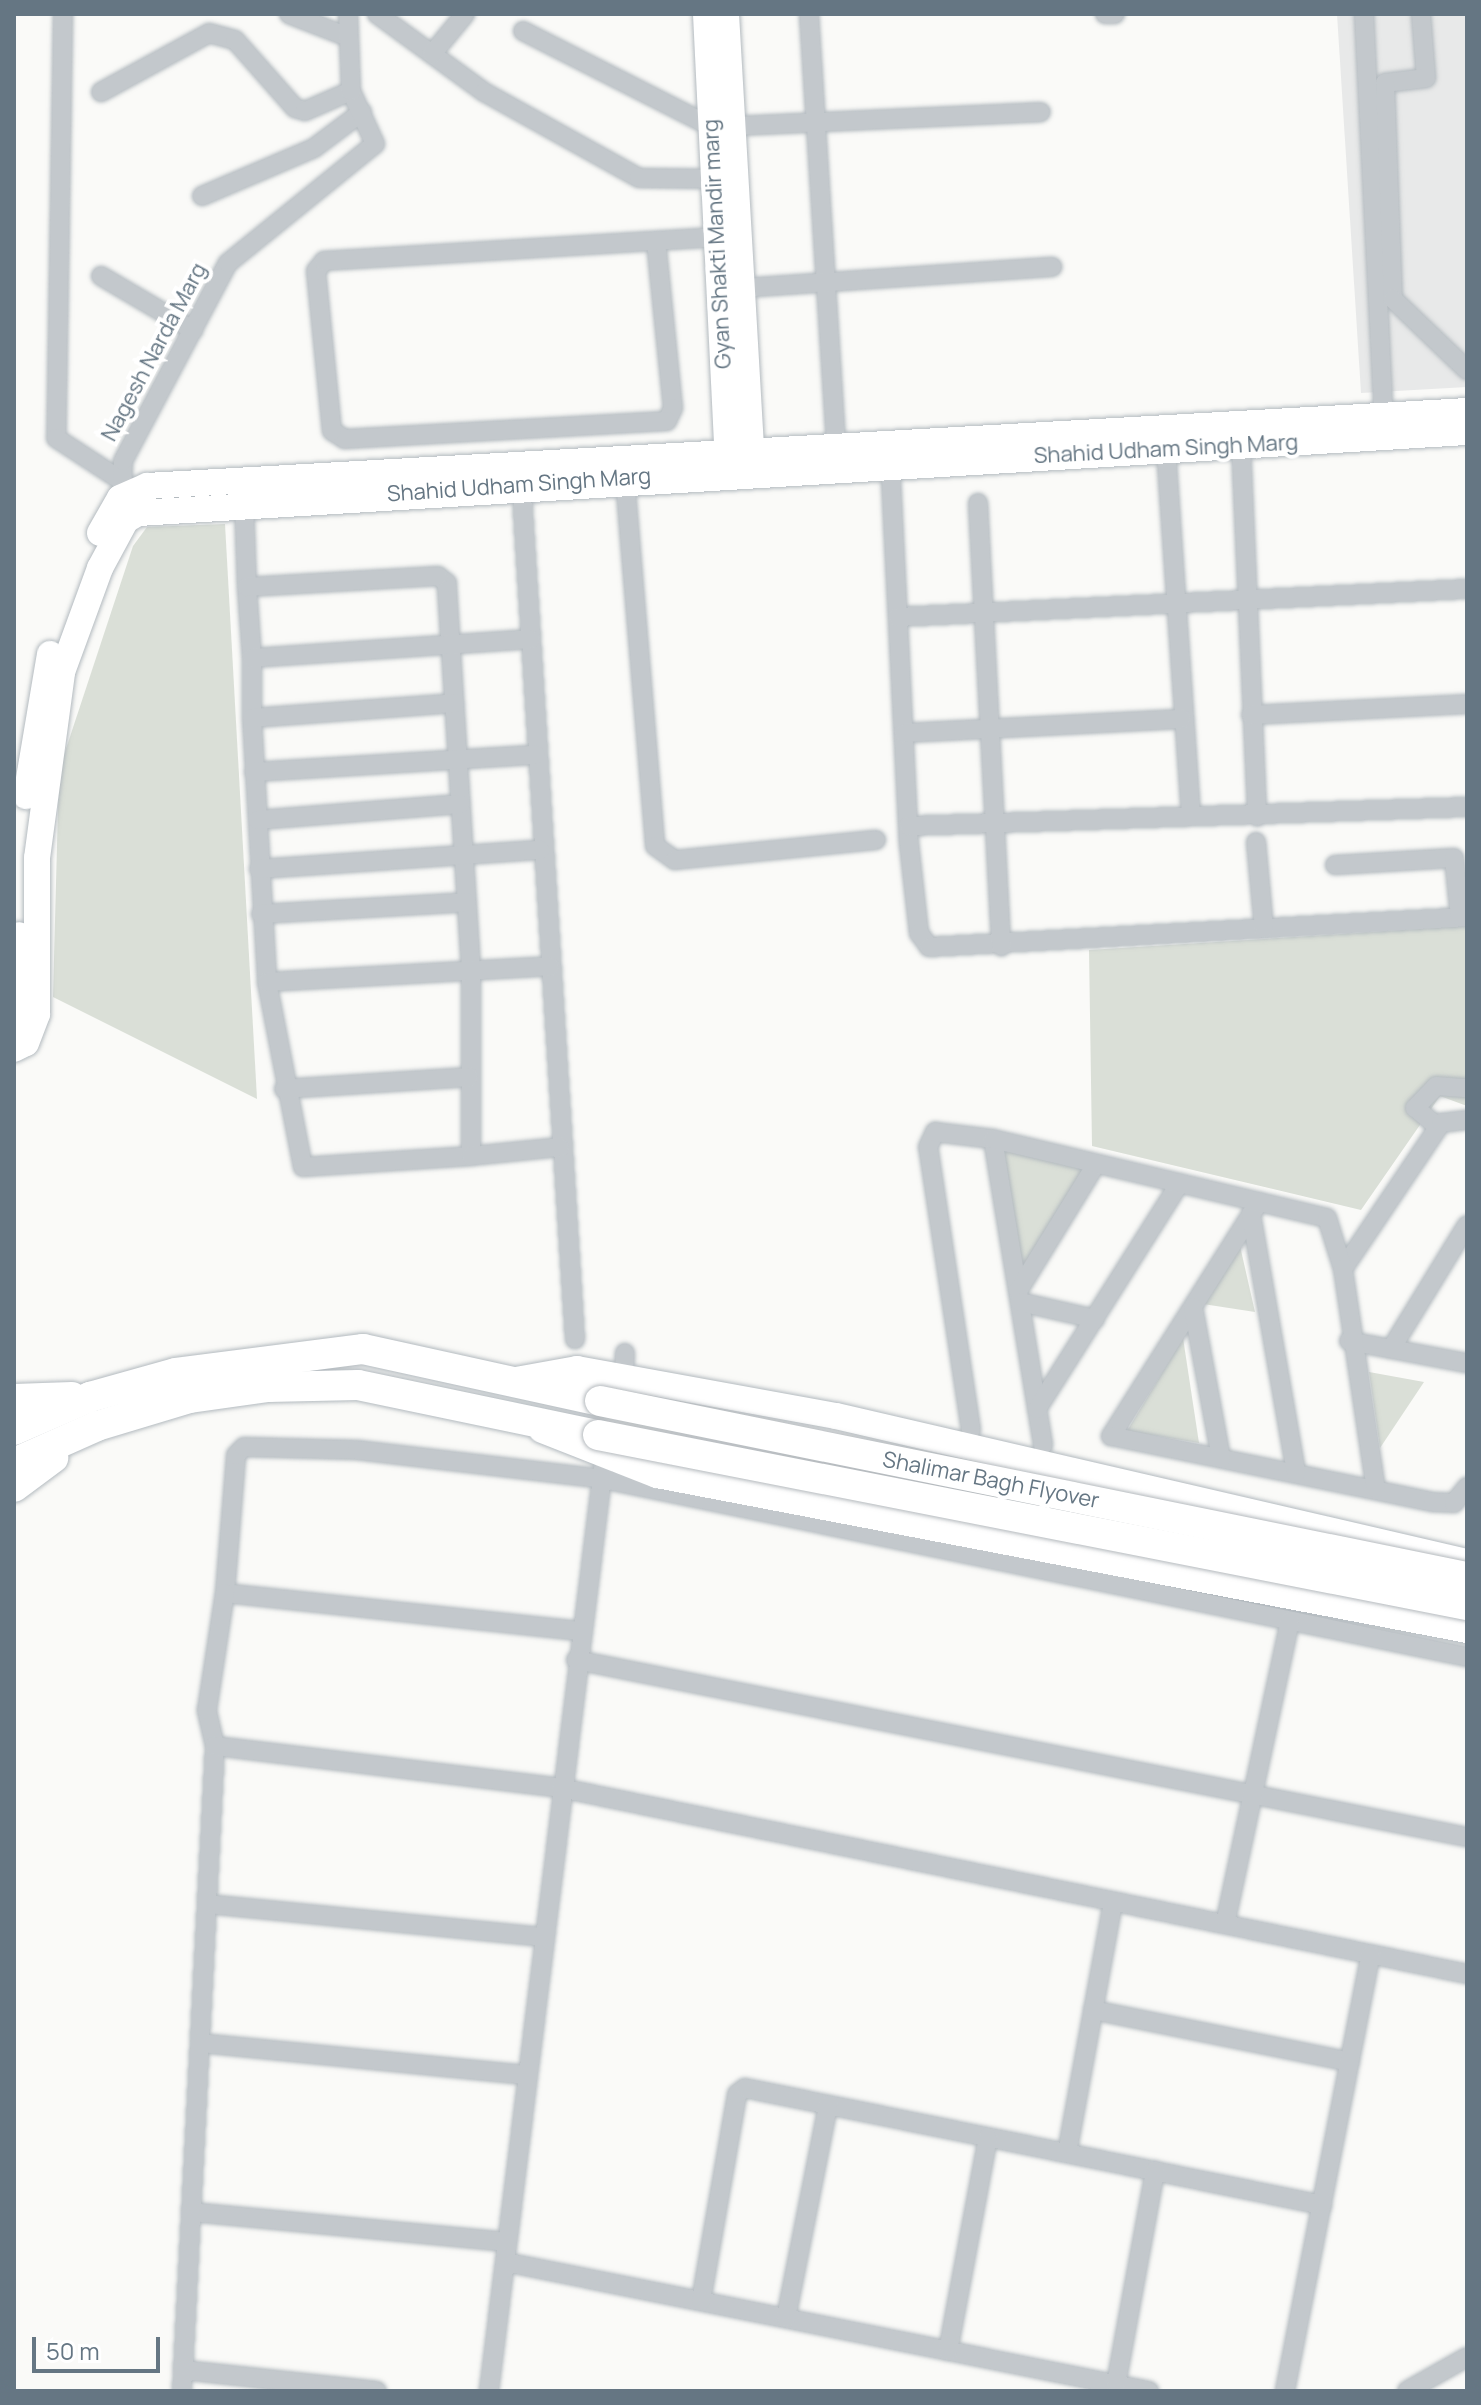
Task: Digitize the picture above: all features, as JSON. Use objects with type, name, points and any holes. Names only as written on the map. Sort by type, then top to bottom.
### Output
[{"type":"main road","name":"Shalimar Bagh Flyover","points":[[90,1397],[224,1362],[363,1349],[516,1380],[600,1401],[1466,1565]]},
{"type":"main road","name":"Shalimar Bagh Flyover","points":[[97,1426],[190,1398],[358,1385],[521,1418],[601,1457],[1467,1605]]},
{"type":"main road","points":[[14,1399],[90,1397]]},
{"type":"main road","points":[[14,1430],[90,1397]]},
{"type":"main road","points":[[14,1463],[97,1426]]},
{"type":"main road","points":[[14,1487],[97,1426]]},
{"type":"street","points":[[63,14],[56,438],[123,500]]},
{"type":"street","points":[[289,14],[348,37]]},
{"type":"street","points":[[101,92],[209,33],[235,40],[295,108],[305,111],[351,91],[348,14]]},
{"type":"street","points":[[377,14],[432,54],[639,178],[725,179]]},
{"type":"street","points":[[432,54],[465,14]]},
{"type":"street","name":"Gyan Shakti Mandir marg","points":[[706,14],[722,127],[725,179],[742,288],[740,462]]},
{"type":"street","name":"Gyan Shakti Mandir marg","points":[[722,127],[726,14]]},
{"type":"street","points":[[809,14],[836,446]]},
{"type":"street","points":[[1105,14],[1115,14]]},
{"type":"street","points":[[1364,14],[1384,416]]},
{"type":"street","points":[[1421,14],[1426,78],[1385,83],[1393,299],[1467,370]]},
{"type":"street","points":[[523,31],[722,127],[1041,112]]},
{"type":"street","name":"Nagesh Narda Marg","points":[[123,500],[123,461],[228,263],[371,153],[375,136],[351,91]]},
{"type":"street","points":[[202,196],[314,148],[362,112]]},
{"type":"street","name":"Gyan Shakti Mandir marg","points":[[725,179],[717,237],[740,462]]},
{"type":"street","points":[[656,241],[673,408],[667,421],[345,439],[332,431],[316,271],[324,261],[717,237]]},
{"type":"street","points":[[742,288],[1052,267]]},
{"type":"street","points":[[101,276],[193,330]]},
{"type":"street","name":"Shahid Udham Singh Marg","points":[[123,500],[147,486],[520,475],[890,453],[1467,411]]},
{"type":"street","name":"Shahid Udham Singh Marg","points":[[123,500],[244,502],[520,475],[625,479],[836,446],[890,453],[1166,449],[1467,432]]},
{"type":"street","points":[[1241,445],[1245,600],[1257,817]]},
{"type":"street","points":[[1166,449],[1191,816]]},
{"type":"street","points":[[890,453],[909,826],[924,943],[935,950],[1463,917],[1454,858],[1335,865]]},
{"type":"street","points":[[520,475],[540,850],[575,1339]]},
{"type":"street","points":[[625,479],[655,846],[675,860],[876,840]]},
{"type":"street","points":[[14,1023],[20,858],[43,678],[82,565],[123,500]]},
{"type":"street","points":[[14,1049],[26,1043],[37,1014],[37,858],[62,672],[123,500]]},
{"type":"street","points":[[244,502],[254,772],[267,982],[284,1089],[308,1169],[560,1147]]},
{"type":"street","points":[[978,503],[997,822],[1001,946]]},
{"type":"street","points":[[247,587],[438,576],[447,583],[471,969],[471,1156]]},
{"type":"street","points":[[898,617],[1467,589]]},
{"type":"street","points":[[252,658],[530,639]]},
{"type":"street","points":[[252,718],[454,703]]},
{"type":"street","points":[[1251,715],[1467,704]]},
{"type":"street","points":[[904,733],[1182,719]]},
{"type":"street","points":[[254,772],[535,755]]},
{"type":"street","points":[[258,820],[460,804]]},
{"type":"street","points":[[909,826],[1191,816],[1257,817],[1467,807]]},
{"type":"street","points":[[1256,842],[1264,929]]},
{"type":"street","points":[[259,869],[540,850]]},
{"type":"street","points":[[261,914],[467,902]]},
{"type":"street","points":[[267,982],[550,966]]},
{"type":"street","points":[[284,1089],[469,1077]]},
{"type":"street","points":[[1438,1127],[1415,1108],[1436,1086],[1467,1088]]},
{"type":"street","points":[[1343,1269],[1447,1116],[1467,1120]]},
{"type":"street","points":[[971,1430],[928,1147],[935,1132],[993,1139],[1180,1183],[1255,1208],[1327,1218],[1343,1269],[1349,1341],[1376,1489]]},
{"type":"street","points":[[993,1139],[1043,1445]]},
{"type":"street","points":[[1019,1296],[1096,1164]]},
{"type":"street","points":[[1037,1409],[1180,1183]]},
{"type":"street","points":[[1255,1208],[1111,1436],[1448,1504],[1467,1487]]},
{"type":"street","points":[[1255,1208],[1296,1473]]},
{"type":"street","points":[[1391,1349],[1467,1225]]},
{"type":"street","points":[[1019,1296],[1095,1319]]},
{"type":"street","points":[[1193,1307],[1221,1458]]},
{"type":"street","points":[[1349,1341],[1467,1363]]},
{"type":"street","points":[[516,1380],[577,1369],[625,1365],[1387,1543],[1466,1565]]},
{"type":"street","points":[[182,2391],[215,1746],[207,1710],[225,1593],[233,1465],[244,1447],[601,1457],[1290,1621],[1365,1619],[1467,1657]]},
{"type":"street","points":[[601,1457],[657,1475],[1365,1619],[1467,1630]]},
{"type":"street","points":[[489,2391],[601,1457]]},
{"type":"street","points":[[1365,1619],[1387,1543]]},
{"type":"street","points":[[225,1593],[580,1631]]},
{"type":"street","points":[[1225,1924],[1290,1621]]},
{"type":"street","points":[[576,1660],[1467,1837]]},
{"type":"street","points":[[215,1746],[561,1788],[1467,1974]]},
{"type":"street","points":[[1067,2153],[1113,1902]]},
{"type":"street","points":[[207,1904],[543,1937]]},
{"type":"street","points":[[1285,2391],[1371,1954]]},
{"type":"street","points":[[1093,2010],[1350,2062]]},
{"type":"street","points":[[200,2043],[527,2075]]},
{"type":"street","points":[[701,2301],[737,2094],[758,2086],[828,2105],[1322,2205]]},
{"type":"street","points":[[786,2318],[828,2105]]},
{"type":"street","points":[[948,2351],[988,2138]]},
{"type":"street","points":[[1104,2385],[1155,2171]]},
{"type":"street","points":[[191,2212],[507,2242]]},
{"type":"street","points":[[505,2262],[1104,2385],[1149,2391]]},
{"type":"street","points":[[1407,2391],[1467,2357]]},
{"type":"street","points":[[183,2370],[377,2391]]},
{"type":"shaded area","points":[[1337,14],[1467,14],[1467,387],[1361,393]]},
{"type":"shaded area","points":[[225,524],[257,1099],[53,997],[59,770],[133,546],[147,527]]},
{"type":"shaded area","points":[[1467,926],[1467,1106],[1440,1096],[1361,1210],[1092,1146],[1089,950]]},
{"type":"shaded area","points":[[1004,1150],[1084,1169],[1021,1270]]},
{"type":"shaded area","points":[[1240,1246],[1255,1312],[1203,1304]]},
{"type":"shaded area","points":[[1183,1338],[1199,1443],[1127,1431]]},
{"type":"shaded area","points":[[1369,1372],[1424,1382],[1380,1448]]}]
